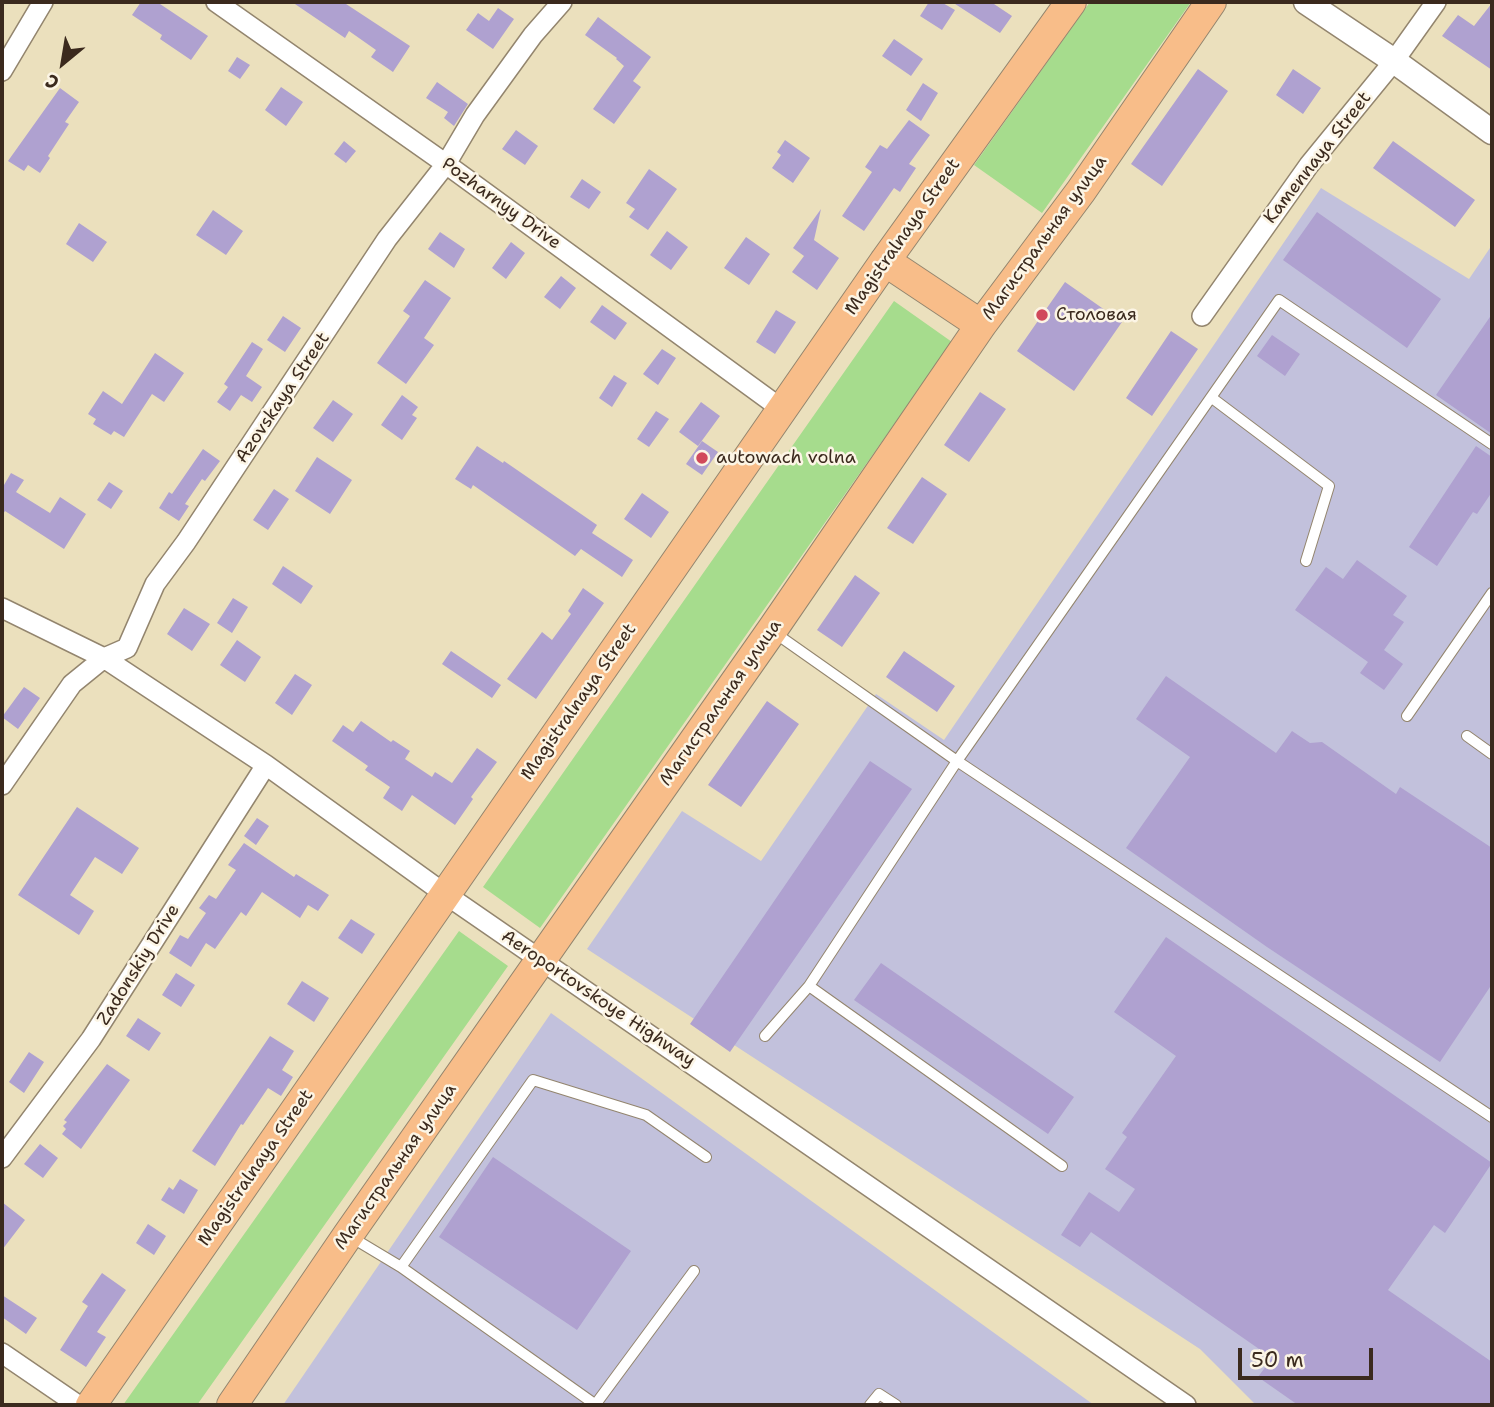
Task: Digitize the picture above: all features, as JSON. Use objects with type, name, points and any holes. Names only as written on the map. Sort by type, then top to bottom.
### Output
[{"type":"main road","name":"Magistralnaya Street","points":[[91,1405],[885,261],[1071,2]]},
{"type":"main road","name":"Магистральная улица","points":[[232,1405],[348,1235],[772,631],[981,326],[1081,191],[1211,2]]},
{"type":"main road","points":[[885,261],[981,326]]},
{"type":"street","points":[[2,71],[43,2]]},
{"type":"street","name":"Pozharnyy Drive","points":[[216,2],[446,164],[783,410]]},
{"type":"street","name":"Azovskaya Street","points":[[2,785],[72,684],[104,658],[127,648],[155,583],[186,542],[387,239],[446,164],[475,115],[533,35],[562,2]]},
{"type":"street","points":[[1306,2],[1492,132]]},
{"type":"street","name":"Kamennaya Street","points":[[1202,316],[1309,165],[1394,61],[1436,2]]},
{"type":"street","name":"Aeroportovskoye Highway","points":[[2,608],[104,658],[265,765],[445,894],[1186,1405]]},
{"type":"street","name":"Zadonskiy Drive","points":[[2,1158],[91,1040],[265,765]]},
{"type":"street","points":[[2,1353],[78,1405]]},
{"type":"lane","points":[[765,1036],[809,986],[957,761],[1279,300],[1492,444]]},
{"type":"lane","points":[[1212,398],[1329,486],[1306,561]]},
{"type":"lane","points":[[1407,716],[1492,593]]},
{"type":"lane","points":[[772,631],[957,761],[1492,1117]]},
{"type":"lane","points":[[1467,736],[1492,754]]},
{"type":"lane","points":[[809,986],[1062,1166]]},
{"type":"lane","points":[[401,1267],[533,1080],[646,1115],[706,1157]]},
{"type":"lane","points":[[348,1235],[401,1267],[596,1405],[694,1271]]},
{"type":"lane","points":[[870,1405],[879,1394],[896,1405]]},
{"type":"shaded area","points":[[1321,188],[1469,279],[1492,245],[1492,1405],[1256,1405],[1200,1349],[587,949],[682,811],[761,861],[876,694],[944,740]]},
{"type":"shaded area","points":[[551,1013],[1094,1405],[283,1405]]},
{"type":"green space","points":[[1090,2],[1191,2],[1042,213],[974,165]]},
{"type":"green space","points":[[894,301],[952,342],[540,928],[483,887]]},
{"type":"green space","points":[[459,931],[508,966],[197,1405],[123,1405]]},
{"type":"building","points":[[141,2],[157,2],[208,36],[191,60],[160,39],[162,35],[132,15]]},
{"type":"building","points":[[292,2],[343,2],[410,46],[393,72],[371,57],[376,50],[349,31],[345,38]]},
{"type":"building","points":[[929,2],[941,2],[955,10],[942,30],[920,16]]},
{"type":"building","points":[[952,2],[991,2],[1012,16],[1000,33]]},
{"type":"building","points":[[1492,3],[1492,70],[1442,36],[1458,15],[1474,26]]},
{"type":"building","points":[[498,8],[514,19],[493,49],[466,30],[478,13],[489,21]]},
{"type":"building","points":[[598,17],[651,57],[633,81],[641,87],[614,124],[593,109],[624,66],[585,35]]},
{"type":"building","points":[[894,39],[923,59],[911,76],[882,56]]},
{"type":"building","points":[[237,57],[250,65],[240,79],[228,71]]},
{"type":"building","points":[[1198,69],[1228,91],[1162,186],[1131,164]]},
{"type":"building","points":[[1293,69],[1321,88],[1303,114],[1276,95]]},
{"type":"building","points":[[437,82],[468,104],[454,126],[444,118],[448,112],[426,98]]},
{"type":"building","points":[[923,83],[938,93],[921,121],[906,110]]},
{"type":"building","points":[[281,87],[303,102],[286,126],[265,110]]},
{"type":"building","points":[[60,88],[79,102],[65,122],[69,124],[40,173],[28,165],[24,171],[8,161]]},
{"type":"building","points":[[909,120],[930,135],[909,164],[916,168],[900,192],[894,188],[864,231],[842,216],[872,172],[865,167],[880,145],[887,149]]},
{"type":"building","points":[[516,130],[538,146],[525,165],[502,149]]},
{"type":"building","points":[[785,140],[810,158],[793,183],[772,168],[781,155],[777,152]]},
{"type":"building","points":[[344,141],[356,151],[346,163],[334,154]]},
{"type":"building","points":[[1393,141],[1475,200],[1455,227],[1373,168]]},
{"type":"building","points":[[649,169],[677,189],[648,230],[629,217],[635,209],[626,203]]},
{"type":"building","points":[[582,179],[601,192],[589,209],[570,197]]},
{"type":"building","points":[[821,209],[814,240],[839,258],[817,290],[792,272],[804,256],[793,248]]},
{"type":"building","points":[[213,210],[243,231],[226,255],[196,235]]},
{"type":"building","points":[[1317,212],[1441,299],[1407,348],[1283,260]]},
{"type":"building","points":[[79,223],[107,242],[93,262],[66,244]]},
{"type":"building","points":[[667,231],[688,247],[671,270],[650,255]]},
{"type":"building","points":[[440,232],[465,249],[454,268],[428,249]]},
{"type":"building","points":[[746,237],[770,254],[749,285],[724,268]]},
{"type":"building","points":[[511,242],[525,253],[506,279],[492,268]]},
{"type":"building","points":[[561,276],[576,288],[560,309],[544,297]]},
{"type":"building","points":[[425,280],[451,298],[424,338],[434,345],[406,384],[377,363],[410,316],[403,311]]},
{"type":"building","points":[[1065,282],[1122,322],[1074,391],[1017,351]]},
{"type":"building","points":[[602,305],[627,323],[615,340],[590,322]]},
{"type":"building","points":[[776,310],[796,322],[775,354],[756,342]]},
{"type":"building","points":[[1492,314],[1492,434],[1436,395]]},
{"type":"building","points":[[283,316],[301,328],[285,352],[267,340]]},
{"type":"building","points":[[1171,331],[1198,349],[1152,416],[1126,398]]},
{"type":"building","points":[[1272,335],[1300,354],[1285,376],[1257,356]]},
{"type":"building","points":[[252,342],[263,349],[246,376],[262,387],[252,402],[241,395],[230,411],[217,402],[228,387],[224,384]]},
{"type":"building","points":[[662,349],[676,358],[658,385],[643,374]]},
{"type":"building","points":[[155,353],[184,373],[164,402],[152,394],[124,437],[114,431],[111,435],[93,424],[96,419],[88,414],[103,391],[122,404]]},
{"type":"building","points":[[614,375],[627,383],[612,407],[599,398]]},
{"type":"building","points":[[980,392],[1006,409],[969,462],[944,445]]},
{"type":"building","points":[[402,395],[418,407],[412,415],[417,418],[402,440],[381,425]]},
{"type":"building","points":[[333,400],[353,414],[333,442],[313,428]]},
{"type":"building","points":[[701,402],[720,416],[698,446],[679,432]]},
{"type":"building","points":[[656,411],[669,419],[649,447],[637,439]]},
{"type":"building","name":"autowach volna","points":[[702,441],[718,452],[702,475],[686,464]]},
{"type":"building","points":[[477,446],[503,463],[504,461],[597,525],[592,533],[633,560],[622,577],[581,549],[575,556],[473,485],[471,489],[455,479]]},
{"type":"building","points":[[1476,446],[1492,457],[1492,492],[1477,514],[1473,512],[1437,566],[1409,547]]},
{"type":"building","points":[[203,449],[220,461],[205,481],[202,479],[185,504],[189,506],[179,521],[159,508]]},
{"type":"building","points":[[317,457],[352,480],[330,514],[295,491]]},
{"type":"building","points":[[11,473],[24,480],[16,492],[50,513],[60,497],[86,514],[64,549],[5,511],[2,516],[2,484],[4,485]]},
{"type":"building","points":[[922,477],[947,494],[913,544],[887,528]]},
{"type":"building","points":[[109,482],[123,491],[111,509],[97,500]]},
{"type":"building","points":[[274,489],[289,499],[268,530],[253,520]]},
{"type":"building","points":[[642,493],[669,512],[651,538],[624,519]]},
{"type":"building","points":[[1357,560],[1407,596],[1393,615],[1404,622],[1384,650],[1403,664],[1384,690],[1360,673],[1368,662],[1295,610],[1326,567],[1343,579]]},
{"type":"building","points":[[283,566],[313,586],[301,604],[272,584]]},
{"type":"building","points":[[855,575],[880,593],[842,647],[817,630]]},
{"type":"building","points":[[583,588],[604,603],[536,699],[507,679],[542,632],[552,640],[571,614],[568,611]]},
{"type":"building","points":[[233,598],[248,607],[232,633],[217,623]]},
{"type":"building","points":[[184,608],[210,624],[192,651],[167,634]]},
{"type":"building","points":[[237,640],[261,657],[245,682],[220,665]]},
{"type":"building","points":[[451,651],[501,685],[492,698],[442,664]]},
{"type":"building","points":[[904,651],[955,686],[937,712],[886,677]]},
{"type":"building","points":[[295,674],[312,685],[292,715],[275,703]]},
{"type":"building","points":[[1166,676],[1276,753],[1292,731],[1310,743],[1322,742],[1396,794],[1400,787],[1492,848],[1492,984],[1440,1062],[1267,947],[1126,848],[1190,757],[1136,719]]},
{"type":"building","points":[[24,687],[40,698],[18,729],[2,717]]},
{"type":"building","points":[[767,701],[799,724],[741,807],[708,785]]},
{"type":"building","points":[[361,721],[391,742],[393,740],[410,751],[405,759],[432,777],[435,772],[452,783],[477,748],[497,762],[471,797],[473,799],[455,825],[412,795],[402,811],[383,798],[390,787],[365,770],[368,766],[332,741],[343,725],[353,732]]},
{"type":"building","points":[[870,761],[912,789],[730,1052],[690,1024]]},
{"type":"building","points":[[77,807],[139,848],[122,874],[95,857],[70,895],[94,911],[79,935],[18,895]]},
{"type":"building","points":[[257,818],[269,826],[256,845],[244,836]]},
{"type":"building","points":[[244,843],[294,877],[296,874],[329,895],[318,911],[308,905],[300,918],[262,892],[246,916],[241,912],[215,949],[206,943],[191,967],[169,953],[180,935],[188,939],[206,913],[199,908],[209,895],[216,899],[236,870],[228,865]]},
{"type":"building","points":[[351,919],[375,934],[362,954],[338,938]]},
{"type":"building","points":[[1166,937],[1492,1163],[1445,1233],[1434,1225],[1388,1290],[1492,1362],[1492,1405],[1298,1405],[1258,1377],[1272,1358],[1091,1232],[1080,1247],[1061,1235],[1089,1192],[1119,1212],[1135,1189],[1105,1169],[1127,1137],[1122,1133],[1176,1056],[1114,1012]]},
{"type":"building","points":[[881,963],[1074,1097],[1048,1134],[854,1000]]},
{"type":"building","points":[[176,973],[195,985],[181,1007],[162,995]]},
{"type":"building","points":[[302,981],[329,998],[314,1022],[287,1004]]},
{"type":"building","points":[[138,1018],[161,1033],[149,1051],[126,1036]]},
{"type":"building","points":[[270,1036],[294,1051],[282,1070],[293,1077],[281,1096],[268,1088],[215,1166],[192,1151]]},
{"type":"building","points":[[29,1052],[44,1062],[24,1093],[9,1082]]},
{"type":"building","points":[[107,1064],[130,1080],[81,1149],[62,1134],[66,1129],[63,1126],[67,1122],[64,1120]]},
{"type":"building","points":[[40,1144],[58,1158],[43,1178],[24,1164]]},
{"type":"building","points":[[493,1157],[631,1251],[577,1330],[439,1237]]},
{"type":"building","points":[[180,1179],[198,1190],[184,1214],[161,1200],[169,1187],[173,1190]]},
{"type":"building","points":[[2,1202],[25,1220],[2,1250]]},
{"type":"building","points":[[148,1224],[166,1236],[154,1255],[136,1243]]},
{"type":"building","points":[[102,1273],[126,1290],[97,1332],[106,1337],[86,1367],[60,1350],[88,1306],[82,1302]]},
{"type":"building","points":[[2,1295],[37,1318],[26,1334],[2,1317]]},
{"type":"place","name":"Столовая","points":[[1042,315]]},
{"type":"place","name":"autowach volna","points":[[702,458]]}]
